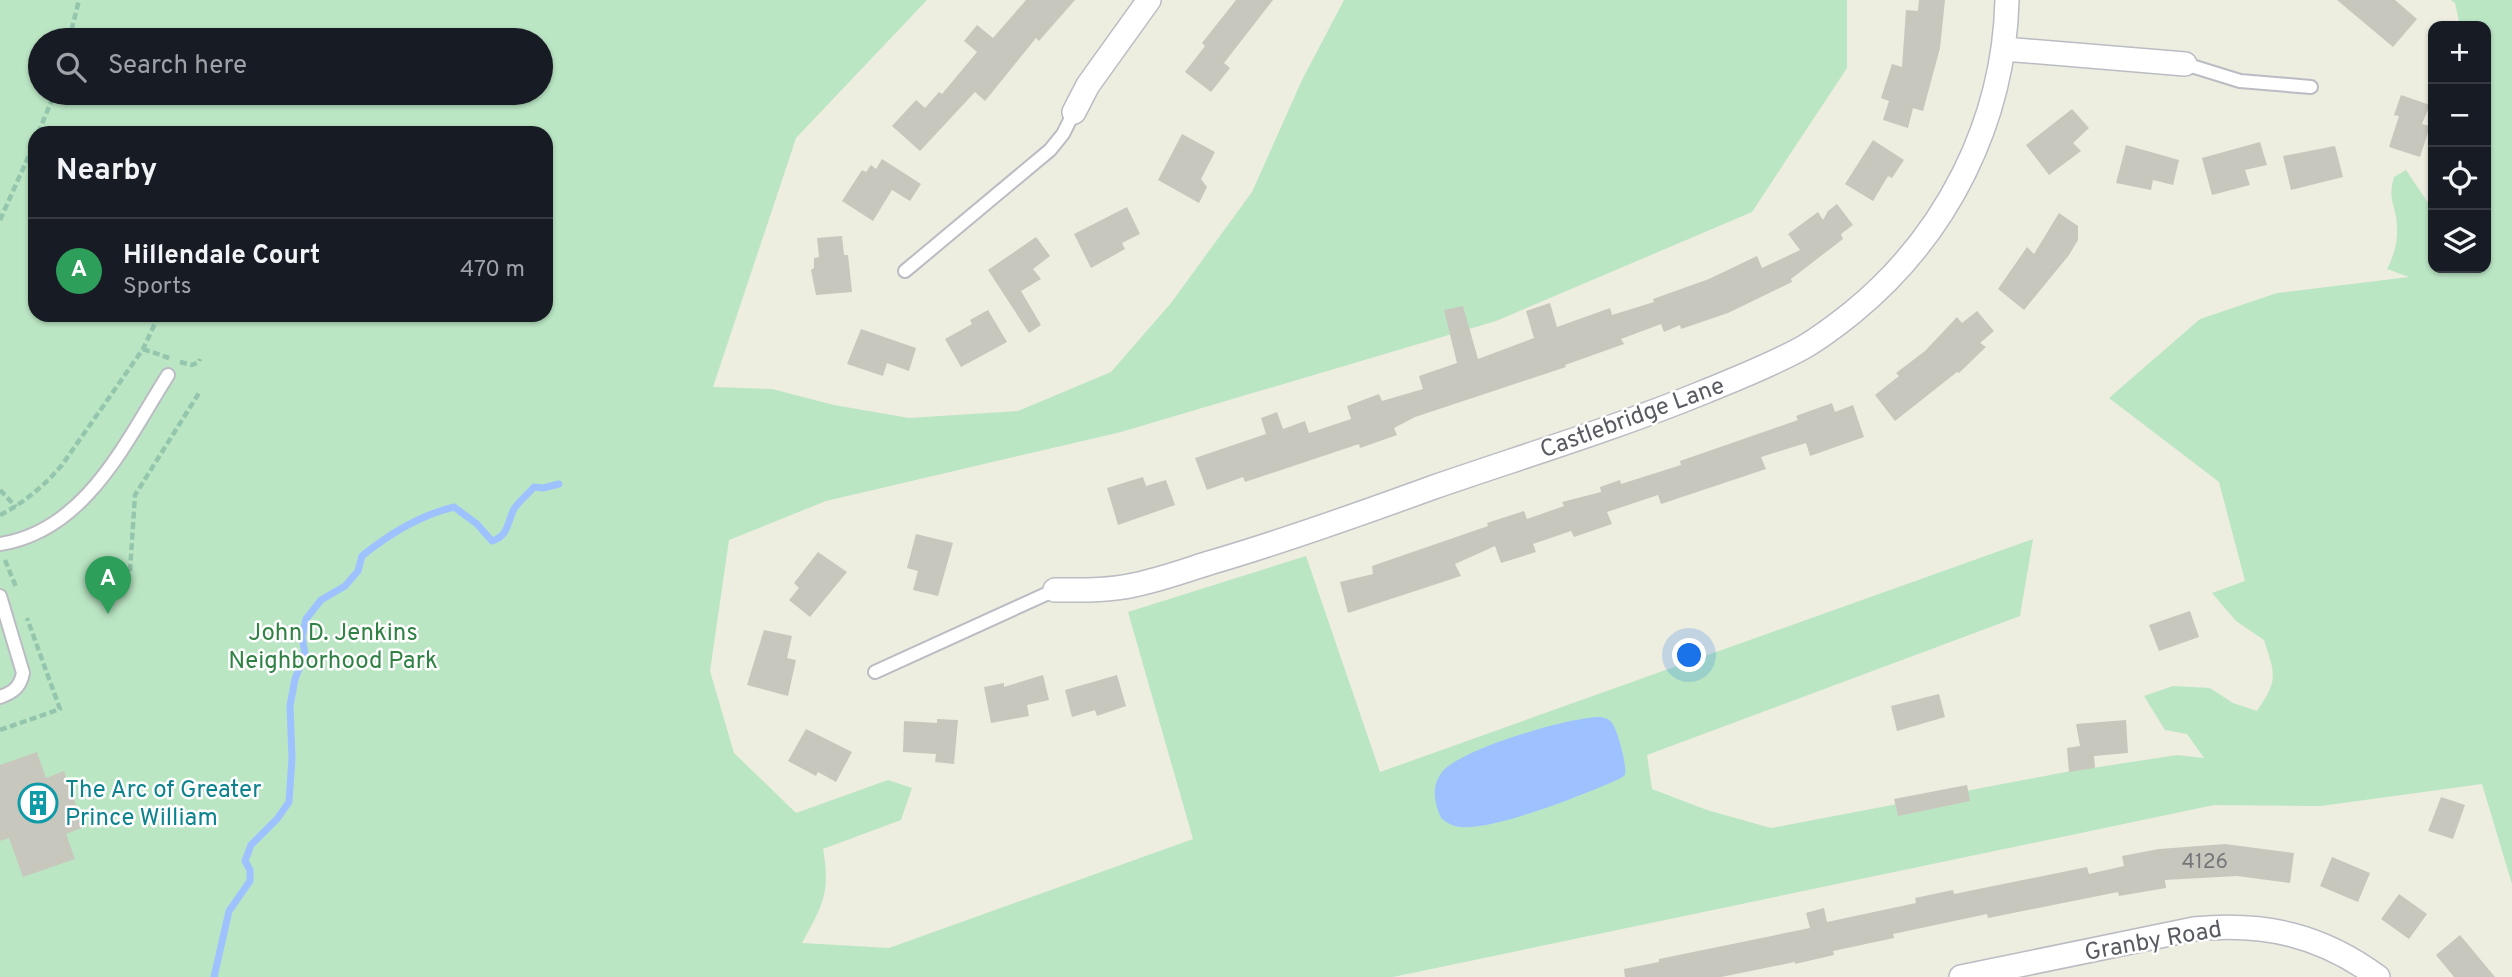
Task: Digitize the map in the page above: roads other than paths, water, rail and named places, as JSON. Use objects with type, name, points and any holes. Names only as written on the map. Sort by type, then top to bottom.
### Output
[{"type":"street","points":[[1074,112],[1088,85],[1149,0]]},
{"type":"street","name":"Castlebridge Lane","points":[[1055,590],[1100,590],[1135,585],[1275,544],[1661,410],[1748,374],[1805,346],[1840,323],[1877,292],[1910,257],[1939,219],[1959,186],[1979,143],[1996,90],[2004,49],[2007,0]]},
{"type":"street","points":[[2004,49],[2185,64]]},
{"type":"street","name":"Granby Road","points":[[1961,977],[2194,929],[2228,925],[2262,928],[2307,939],[2354,959],[2378,977]]},
{"type":"lane","points":[[2185,64],[2240,81],[2311,87]]},
{"type":"lane","points":[[905,271],[1050,150],[1063,134],[1074,112]]},
{"type":"lane","points":[[0,544],[51,525],[90,492],[111,465],[168,375]]},
{"type":"lane","points":[[875,672],[1055,590]]},
{"type":"lane","points":[[0,596],[23,673],[21,683],[15,691],[0,697]]},
{"type":"water","points":[[1601,717],[1612,723],[1619,740],[1625,770],[1625,775],[1621,778],[1565,801],[1495,823],[1460,827],[1441,818],[1435,800],[1436,783],[1442,772],[1453,763],[1517,736],[1566,722]]},
{"type":"waterway","points":[[214,977],[229,911],[250,881],[250,870],[245,861],[251,845],[277,819],[289,802],[292,758],[290,706],[295,679],[305,654],[302,637],[306,619],[321,600],[345,586],[358,571],[362,556],[406,526],[454,507],[477,524],[492,541],[502,536],[514,509],[534,487],[559,484]]},
{"type":"place","name":"Hillendale Court","points":[[108,614]]},
{"type":"place","name":"The Arc of Greater Prince William","points":[[38,803]]},
{"type":"park label","name":"John D. Jenkins Neighborhood Park","points":[[333,646]]}]
